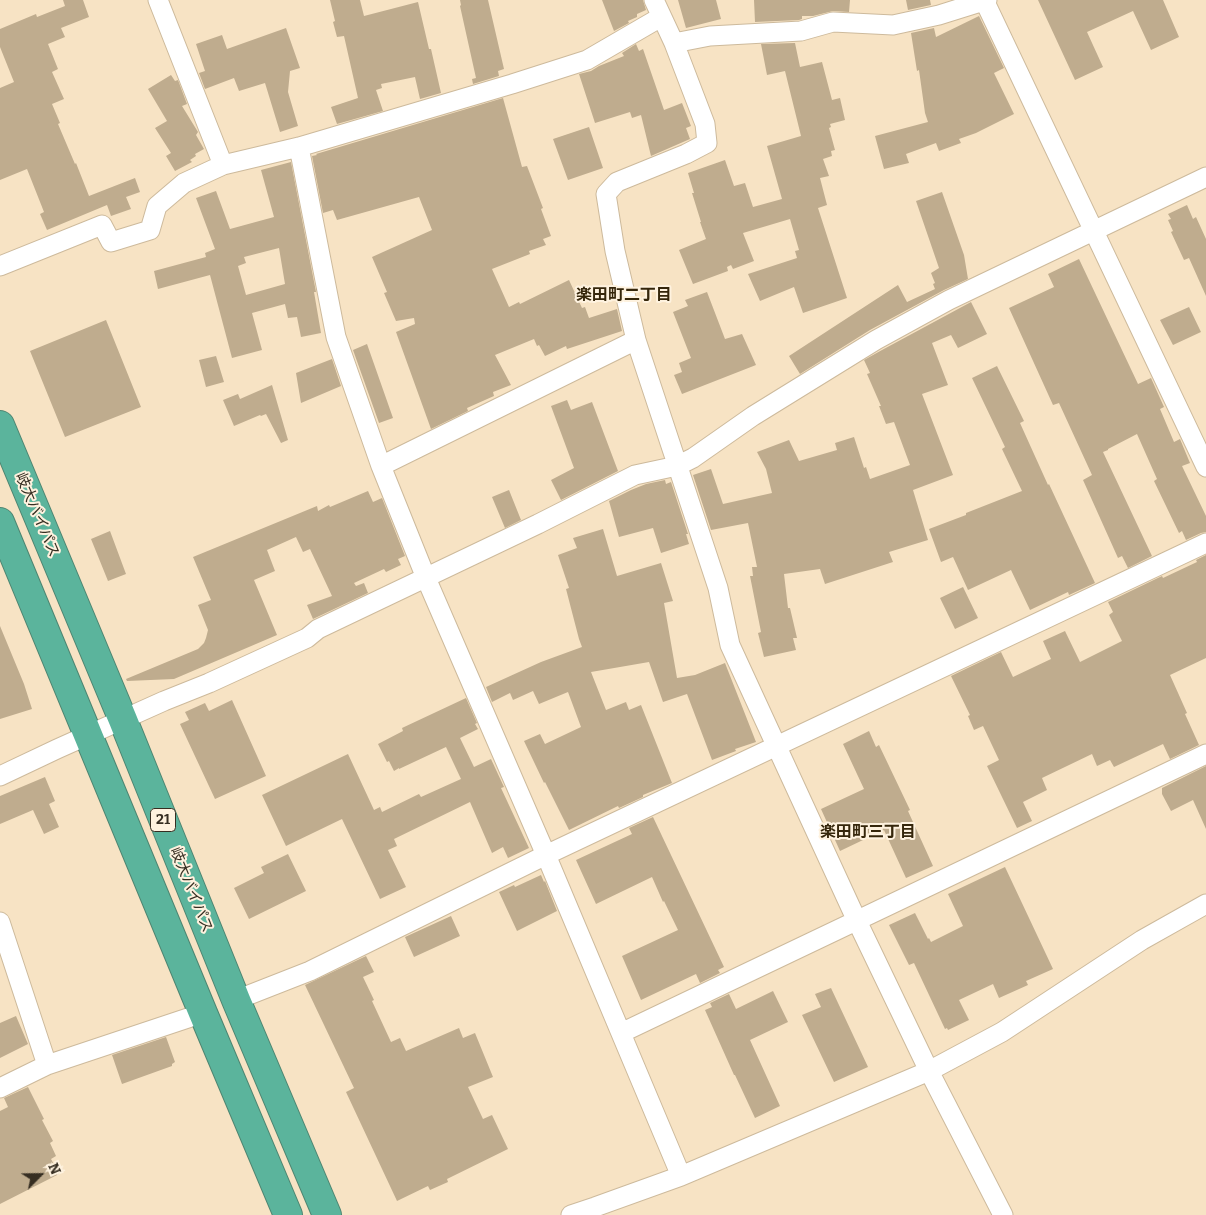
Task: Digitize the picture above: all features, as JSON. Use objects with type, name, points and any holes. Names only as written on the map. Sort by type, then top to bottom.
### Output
[{"type":"highway","name":"岐大バイパス","points":[[0,425],[236,1000],[327,1215]]},
{"type":"highway","name":"21","points":[[0,522],[288,1215]]},
{"type":"street","points":[[158,0],[223,166]]},
{"type":"street","points":[[674,43],[710,36],[801,31],[833,22],[893,25],[939,15],[985,0],[1206,467]]},
{"type":"street","points":[[0,266],[102,225],[111,242],[150,230],[157,206],[184,183],[223,166],[299,147],[587,60],[658,8],[674,43],[705,124],[707,143],[686,154],[617,182],[606,194],[615,252],[636,340],[718,588],[730,645],[928,1070],[1003,1215]]},
{"type":"street","points":[[299,147],[336,337],[382,466],[426,578],[546,855],[681,1176]]},
{"type":"street","points":[[0,776],[57,748],[308,638],[318,628],[538,524],[635,475],[677,466],[693,458],[753,416],[876,340],[949,300],[1206,177]]},
{"type":"street","points":[[382,466],[636,340]]},
{"type":"street","points":[[236,1000],[310,971],[546,855],[1206,543]]},
{"type":"street","points":[[621,1033],[1206,754]]},
{"type":"street","points":[[570,1215],[596,1211],[928,1070],[1002,1032],[1142,940],[1206,904]]},
{"type":"street","points":[[0,922],[47,1065]]},
{"type":"street","points":[[0,1088],[47,1065],[203,1013]]},
{"type":"building","points":[[63,0],[83,0],[89,17],[61,28],[65,37],[48,44],[58,69],[52,72],[64,99],[52,104],[60,123],[58,124],[89,196],[135,178],[140,192],[126,197],[131,209],[111,216],[107,205],[47,230],[40,214],[44,212],[27,169],[0,180],[0,88],[14,82],[0,47],[0,29],[36,14],[37,17],[65,6]]},
{"type":"building","points":[[330,0],[360,0],[364,16],[418,2],[441,93],[420,99],[415,77],[381,84],[382,88],[376,90],[383,111],[337,124],[331,107],[358,98],[344,36],[337,37]]},
{"type":"building","points":[[460,0],[488,0],[504,69],[498,71],[499,76],[473,84],[472,79],[476,78]]},
{"type":"building","points":[[602,0],[643,0],[646,10],[637,14],[637,17],[628,21],[629,23],[614,31]]},
{"type":"building","points":[[678,0],[716,0],[721,19],[686,28]]},
{"type":"building","points":[[754,0],[850,0],[849,12],[833,11],[813,16],[802,16],[802,19],[799,20],[755,22]]},
{"type":"building","points":[[906,0],[930,0],[931,5],[908,10]]},
{"type":"building","points":[[1038,0],[1163,0],[1179,37],[1151,50],[1133,11],[1087,32],[1103,67],[1075,80]]},
{"type":"building","points":[[979,16],[1004,68],[994,73],[1014,114],[976,133],[959,139],[961,143],[939,151],[936,143],[906,154],[909,163],[884,169],[875,136],[928,122],[911,33],[934,28],[936,37]]},
{"type":"building","points":[[286,28],[300,68],[290,71],[288,92],[298,126],[280,132],[265,83],[239,91],[234,78],[205,89],[199,73],[205,71],[196,44],[222,35],[227,49]]},
{"type":"building","points":[[795,43],[800,67],[822,62],[832,100],[840,98],[845,120],[830,124],[831,127],[829,128],[835,150],[831,151],[832,156],[823,159],[829,176],[820,178],[827,205],[818,208],[847,298],[803,313],[794,287],[760,301],[748,274],[797,258],[795,251],[799,250],[790,219],[743,233],[754,261],[733,269],[731,265],[727,267],[728,271],[693,284],[679,250],[706,239],[688,173],[725,160],[734,186],[745,183],[753,207],[782,199],[767,146],[801,136],[785,71],[767,75],[761,44]]},
{"type":"building","points":[[636,44],[639,51],[643,49],[664,110],[682,103],[691,126],[686,128],[690,139],[651,156],[641,115],[632,118],[630,112],[595,123],[579,74],[591,71],[624,56],[622,53]]},
{"type":"building","points":[[171,75],[175,81],[178,80],[187,104],[182,106],[198,132],[196,135],[204,149],[195,154],[196,156],[190,160],[192,162],[175,171],[166,156],[171,153],[155,128],[167,121],[148,89]]},
{"type":"building","points":[[503,98],[522,167],[527,166],[543,208],[541,209],[551,236],[543,239],[546,245],[529,251],[530,254],[492,269],[509,307],[519,302],[520,304],[569,280],[582,308],[585,307],[589,318],[617,309],[622,331],[567,349],[566,346],[545,356],[534,339],[495,355],[511,385],[493,392],[494,396],[467,408],[468,411],[431,429],[396,332],[415,324],[414,318],[396,321],[384,293],[387,292],[372,257],[432,230],[419,197],[337,220],[333,210],[323,213],[312,156]]},
{"type":"building","points":[[589,127],[603,168],[568,180],[553,139]]},
{"type":"building","points":[[291,162],[316,292],[314,292],[321,333],[301,337],[297,317],[288,318],[285,304],[252,313],[262,350],[232,358],[210,275],[158,289],[154,271],[206,257],[205,253],[215,249],[196,198],[216,191],[230,229],[274,217],[261,170]],"holes":[[[279,248],[285,284],[246,295],[238,266],[246,263],[244,257]]]},
{"type":"building","points":[[942,192],[964,255],[968,279],[870,330],[800,374],[789,356],[898,285],[907,302],[935,289],[931,273],[939,268],[916,201]]},
{"type":"building","points":[[1187,205],[1193,219],[1196,217],[1206,239],[1206,296],[1189,258],[1184,260],[1171,232],[1173,231],[1168,220],[1171,219],[1168,214]]},
{"type":"building","points":[[1079,259],[1138,384],[1151,378],[1164,407],[1160,409],[1174,442],[1180,439],[1190,463],[1182,466],[1206,516],[1206,532],[1186,540],[1182,531],[1179,533],[1154,481],[1157,479],[1137,434],[1103,452],[1152,556],[1128,568],[1122,556],[1118,558],[1083,480],[1092,475],[1059,403],[1053,405],[1009,308],[1054,287],[1048,274]]},
{"type":"building","points":[[707,292],[725,339],[742,334],[756,365],[682,394],[674,375],[682,372],[679,363],[691,358],[673,312],[688,306],[685,300]]},
{"type":"building","points":[[971,302],[987,334],[958,348],[951,335],[932,343],[948,385],[922,394],[953,475],[913,490],[928,540],[889,552],[893,562],[825,584],[820,569],[784,574],[788,608],[790,608],[797,638],[793,638],[796,650],[764,657],[758,633],[761,632],[750,576],[753,576],[752,567],[757,567],[748,523],[711,530],[693,475],[711,469],[723,504],[772,493],[766,469],[757,452],[789,440],[799,461],[837,450],[835,443],[854,437],[864,468],[866,467],[870,479],[910,465],[894,422],[886,424],[879,406],[881,406],[867,374],[870,373],[864,360]]},
{"type":"building","points":[[1189,307],[1201,332],[1173,345],[1160,320]]},
{"type":"building","points":[[106,320],[141,407],[65,437],[30,351]]},
{"type":"building","points":[[367,344],[393,418],[379,423],[353,350]]},
{"type":"building","points":[[216,356],[224,382],[206,387],[199,360]]},
{"type":"building","points":[[332,359],[341,386],[301,403],[296,373]]},
{"type":"building","points":[[997,366],[1024,421],[1020,423],[1048,485],[1095,583],[1069,595],[1068,592],[1030,610],[1011,570],[968,590],[953,557],[941,562],[929,529],[1022,491],[1002,449],[1005,447],[972,378]]},
{"type":"building","points":[[272,385],[288,440],[281,443],[266,414],[234,426],[223,400],[238,394],[240,399]]},
{"type":"building","points":[[567,400],[571,410],[592,402],[618,471],[561,500],[551,480],[574,468],[551,406]]},
{"type":"building","points":[[665,480],[666,484],[671,482],[688,534],[686,534],[689,544],[661,553],[653,528],[619,537],[609,501],[646,484]]},
{"type":"building","points":[[509,490],[521,520],[505,528],[492,497]]},
{"type":"building","points":[[368,491],[373,502],[382,498],[405,556],[398,559],[401,565],[386,572],[384,569],[354,583],[356,586],[364,583],[368,593],[313,619],[307,605],[332,596],[310,549],[303,552],[296,537],[267,550],[275,571],[254,580],[277,635],[174,679],[127,681],[126,679],[198,649],[204,643],[208,630],[198,605],[211,600],[193,557],[317,506],[318,511]]},
{"type":"building","points":[[603,529],[617,576],[661,563],[673,601],[664,603],[677,678],[695,675],[725,663],[756,742],[712,760],[687,694],[663,702],[649,662],[591,672],[606,710],[626,702],[629,710],[641,705],[672,783],[569,830],[524,741],[540,734],[545,744],[581,727],[568,692],[539,704],[533,691],[513,700],[510,693],[492,702],[486,687],[541,662],[582,647],[566,589],[569,588],[558,555],[577,548],[573,538]]},
{"type":"building","points":[[110,531],[126,574],[108,581],[91,539]]},
{"type":"building","points":[[1206,555],[1206,658],[1170,675],[1199,745],[1170,759],[1163,744],[1114,767],[1110,760],[1097,766],[1092,754],[1042,778],[1047,790],[1023,802],[1032,821],[1017,828],[987,766],[999,760],[983,726],[974,730],[968,716],[970,715],[951,676],[1001,652],[1013,677],[1051,659],[1043,641],[1065,631],[1080,662],[1122,641],[1109,615],[1113,612],[1108,602],[1162,576],[1163,578],[1197,562],[1196,560]]},
{"type":"building","points":[[963,587],[978,618],[955,629],[940,598]]},
{"type":"building","points":[[0,626],[24,684],[32,709],[0,719]]},
{"type":"building","points":[[466,698],[478,729],[460,738],[474,767],[491,759],[504,787],[501,788],[529,848],[508,858],[503,847],[492,853],[470,802],[394,839],[397,846],[388,850],[406,887],[380,899],[342,819],[286,846],[262,795],[348,754],[374,810],[380,807],[382,812],[419,794],[421,797],[461,779],[446,747],[394,771],[378,744],[403,731],[402,728]]},
{"type":"building","points":[[232,700],[266,776],[215,799],[180,724],[189,720],[185,712],[205,703],[209,711]]},
{"type":"building","points":[[869,731],[876,747],[879,745],[910,810],[908,811],[933,866],[906,878],[884,830],[840,851],[821,809],[864,789],[843,744]]},
{"type":"building","points":[[1206,766],[1206,829],[1193,800],[1171,811],[1162,794],[1162,788]]},
{"type":"building","points":[[45,777],[55,801],[49,804],[59,827],[44,834],[33,810],[0,824],[0,796]]},
{"type":"building","points":[[653,817],[724,967],[718,970],[720,973],[700,983],[696,974],[641,1000],[622,956],[678,930],[652,877],[596,904],[576,860],[632,834],[629,828]]},
{"type":"building","points":[[288,854],[306,891],[249,919],[234,888],[264,873],[261,867]]},
{"type":"building","points":[[1005,867],[1053,969],[1026,981],[1028,985],[999,998],[993,984],[959,1000],[969,1020],[948,1030],[947,1028],[945,1029],[914,963],[909,965],[889,925],[915,913],[931,942],[963,926],[948,894]]},
{"type":"building","points":[[541,875],[557,911],[517,931],[499,892]]},
{"type":"building","points":[[451,916],[460,936],[414,957],[405,937]]},
{"type":"building","points":[[366,956],[374,972],[363,977],[391,1042],[400,1038],[406,1051],[459,1028],[463,1038],[475,1033],[493,1077],[468,1087],[483,1119],[492,1115],[508,1149],[447,1179],[448,1182],[430,1190],[428,1186],[397,1201],[346,1092],[354,1088],[305,985]]},
{"type":"building","points":[[831,988],[868,1067],[834,1082],[802,1015],[821,1007],[815,994]]},
{"type":"building","points":[[773,991],[788,1022],[750,1040],[780,1106],[755,1118],[705,1010],[712,1007],[710,1003],[729,994],[736,1009]]},
{"type":"building","points":[[16,1016],[28,1044],[0,1058],[0,1023]]},
{"type":"building","points":[[166,1037],[175,1062],[172,1066],[122,1084],[112,1055]]},
{"type":"building","points":[[28,1087],[53,1141],[50,1143],[56,1156],[51,1159],[59,1174],[0,1204],[0,1111],[8,1107],[4,1098]]},
{"type":"district","name":"楽田町二丁目","points":[[624,296]]},
{"type":"district","name":"楽田町三丁目","points":[[868,833]]}]
